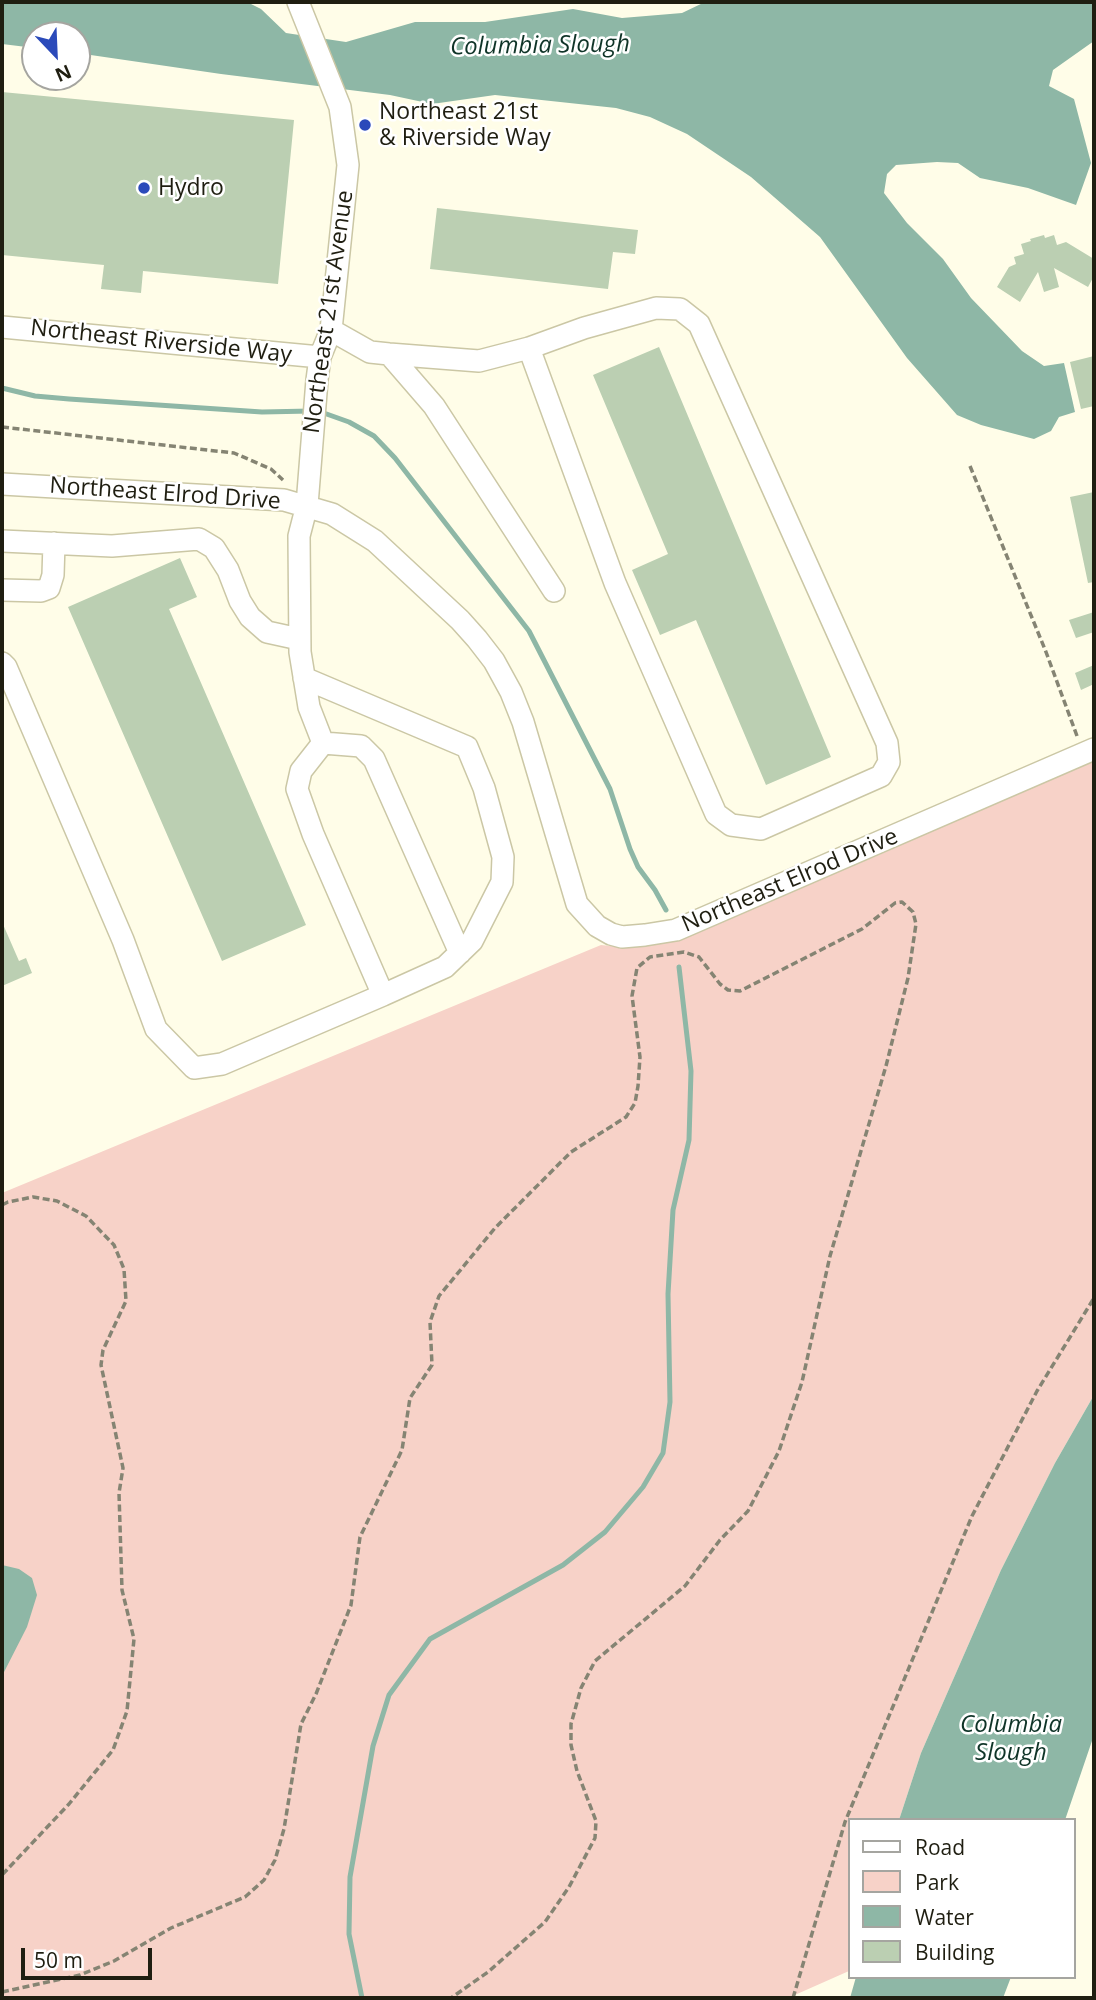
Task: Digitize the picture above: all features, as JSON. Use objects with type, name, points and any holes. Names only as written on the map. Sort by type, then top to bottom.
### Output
[{"type":"street","name":"Northeast 21st Avenue","points":[[298,2],[336,94],[346,140],[347,187],[331,330],[320,357],[307,505],[299,536],[299,639],[309,707],[323,743]]},
{"type":"street","points":[[331,330],[370,352],[479,361],[656,308],[680,309],[699,324],[887,743],[890,762],[881,776],[761,829],[731,825],[716,814],[615,583],[529,348]]},
{"type":"street","name":"Northeast Riverside Way","points":[[2,327],[320,357]]},
{"type":"street","points":[[389,354],[433,406],[554,591]]},
{"type":"street","name":"Northeast Elrod Drive","points":[[2,484],[284,500],[332,514],[374,541],[460,620],[494,661],[523,722],[577,904],[597,926],[622,937],[676,930],[1089,752]]},
{"type":"street","points":[[2,541],[113,546],[199,539],[214,548],[228,570],[240,601],[250,617],[267,632],[299,639]]},
{"type":"street","points":[[2,590],[41,591],[50,588],[54,543]]},
{"type":"street","points":[[2,663],[61,791],[123,940],[156,1029],[194,1069],[222,1064],[445,967],[472,941],[502,882],[503,857],[484,788],[467,747],[304,678]]},
{"type":"street","points":[[383,995],[313,834],[297,789],[302,771],[323,743],[361,746],[374,759],[460,953]]},
{"type":"path","points":[[2,426],[234,453],[271,469],[283,480]]},
{"type":"path","points":[[970,466],[1089,752]]},
{"type":"path","points":[[2,1992],[80,1975],[114,1961],[171,1928],[245,1897],[264,1880],[275,1860],[284,1829],[302,1724],[351,1605],[360,1537],[402,1450],[411,1398],[432,1365],[429,1322],[439,1296],[495,1228],[571,1152],[626,1117],[635,1103],[640,1057],[632,996],[637,968],[650,957],[684,951],[699,957],[728,990],[740,991],[862,929],[895,903],[902,902],[914,912],[916,924],[908,978],[886,1066],[830,1256],[802,1382],[779,1451],[748,1511],[720,1540],[685,1586],[595,1661],[581,1688],[571,1724],[571,1745],[577,1771],[596,1821],[595,1838],[581,1867],[545,1922],[488,1972],[451,1998]]},
{"type":"path","points":[[2,1205],[33,1197],[57,1201],[86,1216],[114,1245],[124,1269],[126,1301],[103,1350],[101,1365],[123,1468],[120,1493],[122,1590],[134,1639],[127,1711],[113,1750],[69,1804],[2,1875]]},
{"type":"path","points":[[793,1998],[845,1822],[967,1529],[1037,1391],[1094,1298]]},
{"type":"green space","points":[[1094,758],[1094,1395],[1055,1463],[1001,1570],[921,1753],[900,1818],[848,1818],[848,1971],[788,1998],[2,1998],[2,1193],[601,945],[629,948],[678,937],[879,855]]},
{"type":"water","points":[[2,2],[247,2],[261,9],[286,33],[346,42],[415,22],[485,22],[573,9],[622,18],[682,13],[705,2],[1094,2],[1094,41],[1053,70],[1049,86],[1074,99],[1091,163],[1076,205],[1028,188],[980,178],[958,163],[896,165],[887,174],[884,193],[907,223],[943,259],[971,298],[1022,351],[1044,366],[1064,363],[1075,412],[1059,417],[1051,431],[1034,439],[981,425],[957,415],[907,358],[820,237],[751,177],[687,134],[650,117],[616,108],[495,95],[432,104],[390,95],[91,55],[91,21],[21,21],[21,46],[2,44]]},
{"type":"water","name":"Columbia Slough","points":[[1094,1395],[1094,1735],[1066,1818],[900,1818],[921,1753],[1001,1570],[1055,1463]]},
{"type":"water","points":[[2,1565],[19,1569],[32,1578],[37,1595],[27,1627],[2,1676]]},
{"type":"water","points":[[855,1979],[1010,1979],[1003,1998],[850,1998]]},
{"type":"building","name":"Hydro","points":[[2,92],[294,120],[278,284],[143,271],[141,293],[101,289],[104,265],[2,255]]},
{"type":"building","points":[[437,208],[638,230],[635,254],[613,252],[608,289],[430,269]]},
{"type":"building","points":[[1044,235],[1045,238],[1054,235],[1057,245],[1066,242],[1094,259],[1094,276],[1088,287],[1054,268],[1059,287],[1044,292],[1038,272],[1020,302],[997,287],[1009,267],[1016,264],[1014,257],[1024,254],[1021,244]]},
{"type":"building","points":[[659,347],[831,757],[766,785],[696,620],[660,635],[632,570],[668,554],[593,375]]},
{"type":"building","points":[[1094,356],[1094,406],[1081,409],[1070,362]]},
{"type":"building","points":[[1094,492],[1094,582],[1088,583],[1070,497]]},
{"type":"building","points":[[180,558],[197,597],[169,609],[306,925],[222,961],[68,607]]},
{"type":"building","points":[[1094,612],[1094,632],[1076,638],[1069,620]]},
{"type":"building","points":[[1094,665],[1094,684],[1081,690],[1075,673]]},
{"type":"building","points":[[2,922],[19,961],[26,958],[32,973],[2,986]]},
{"type":"waterway","points":[[2,388],[35,396],[69,399],[262,412],[311,411]]},
{"type":"waterway","points":[[321,412],[349,422],[374,436],[395,458],[529,631],[610,789],[638,867],[666,910]]},
{"type":"waterway","points":[[362,1998],[349,1934],[350,1877],[373,1746],[389,1695],[430,1639],[563,1565],[605,1532],[643,1487],[663,1453],[670,1402],[668,1294],[673,1210],[689,1140],[691,1071],[679,967]]},
{"type":"place","name":"Northeast 21st & Riverside Way","points":[[365,125]]},
{"type":"place","name":"Hydro","points":[[144,188]]}]
